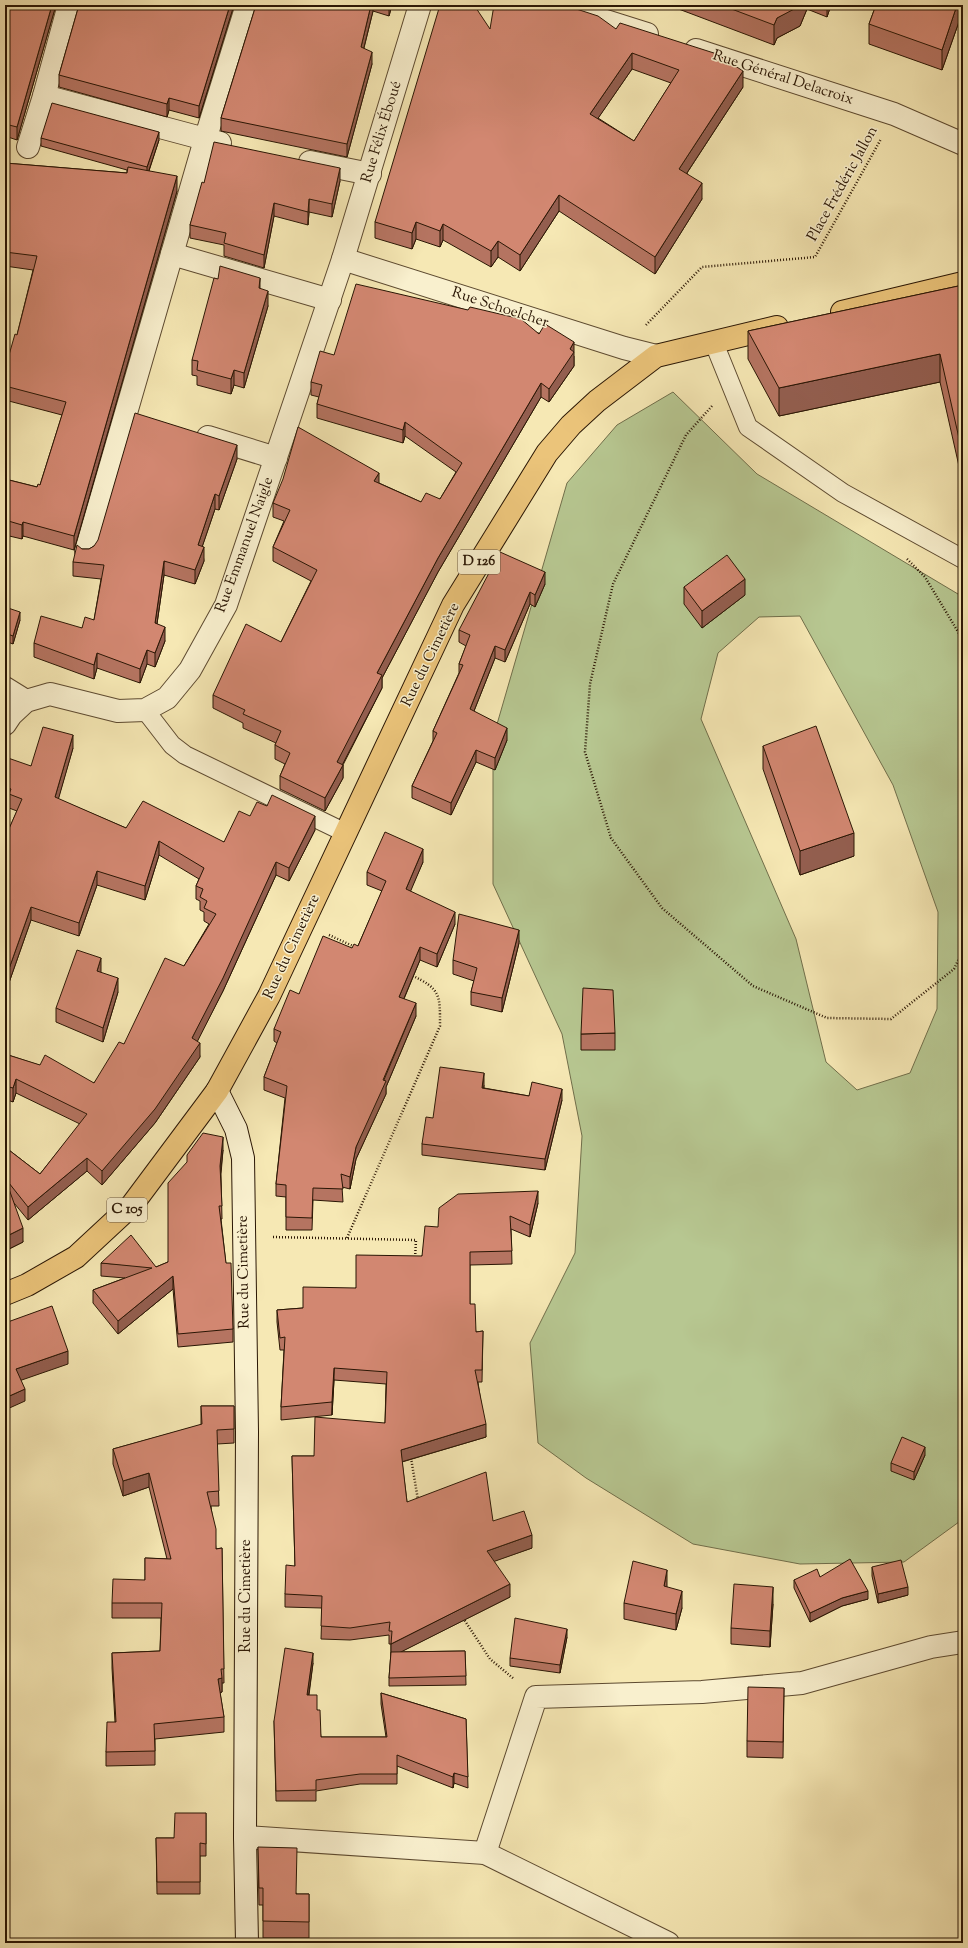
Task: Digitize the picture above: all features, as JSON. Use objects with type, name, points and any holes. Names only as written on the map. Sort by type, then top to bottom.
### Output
[{"type":"main road","points":[[820,317],[963,283]]},
{"type":"main road","name":"Rue du Cimetière","points":[[218,1091],[269,996],[453,605],[547,453],[571,425],[597,401],[656,356],[798,322]]},
{"type":"main road","name":"C 105","points":[[5,1294],[27,1285],[76,1257],[132,1205],[218,1091]]},
{"type":"street","points":[[28,147],[44,96],[69,5]]},
{"type":"street","points":[[86,551],[205,140],[247,5]]},
{"type":"street","name":"Rue Félix Éboué","points":[[343,259],[420,5]]},
{"type":"street","name":"Rue Général Delacroix","points":[[555,5],[894,114],[963,144]]},
{"type":"street","points":[[44,96],[205,140],[242,148]]},
{"type":"street","points":[[288,157],[370,174]]},
{"type":"street","points":[[172,254],[330,300]]},
{"type":"street","name":"Rue Schoelcher","points":[[343,259],[624,348],[656,356]]},
{"type":"street","name":"Rue Emmanuel Naigle","points":[[5,724],[11,715],[26,701],[50,694],[118,711],[145,710],[167,698],[190,670],[226,605],[343,259]]},
{"type":"street","points":[[126,410],[149,418]]},
{"type":"street","points":[[186,430],[276,458]]},
{"type":"street","points":[[5,688],[26,701]]},
{"type":"street","name":"Rue du Cimetière","points":[[218,1091],[236,1130],[243,1158],[247,1432],[245,1837],[247,1943]]},
{"type":"street","points":[[485,1853],[536,1697],[702,1692],[802,1683],[931,1647],[963,1642]]},
{"type":"street","points":[[245,1837],[485,1853],[668,1943]]},
{"type":"lane","points":[[714,343],[748,427],[843,493],[963,559]]},
{"type":"lane","points":[[145,710],[172,745],[185,755],[346,832]]},
{"type":"path","name":"Place Frédéric Jallon","points":[[624,348],[702,267],[816,257],[894,114]]},
{"type":"path","points":[[731,384],[686,435],[613,584],[590,684],[586,752],[611,838],[662,908],[753,986],[826,1018],[891,1019],[954,969],[963,950]]},
{"type":"path","points":[[903,555],[925,577],[963,640]]},
{"type":"path","points":[[304,923],[359,949]]},
{"type":"path","points":[[347,1238],[440,1026],[440,998],[428,983],[407,973]]},
{"type":"path","points":[[244,1237],[416,1240],[415,1263]]},
{"type":"path","points":[[410,1451],[415,1490],[419,1504]]},
{"type":"path","points":[[459,1612],[490,1659],[536,1697]]},
{"type":"green space","points":[[673,392],[757,474],[963,597],[963,1519],[904,1562],[800,1564],[693,1544],[586,1478],[538,1443],[530,1343],[575,1253],[582,1136],[562,1034],[493,884],[493,738],[567,483],[617,425]],"holes":[[[800,616],[893,785],[938,912],[937,1009],[910,1073],[857,1090],[826,1062],[796,939],[701,719],[718,653],[759,617]]]},
{"type":"building","points":[[5,5],[52,5],[17,127],[5,124]]},
{"type":"building","points":[[79,5],[230,5],[199,106],[169,98],[167,104],[59,75]]},
{"type":"building","points":[[256,5],[371,5],[361,47],[372,52],[347,144],[221,118]]},
{"type":"building","points":[[440,5],[474,5],[490,29],[494,5],[564,5],[598,16],[616,29],[620,23],[717,54],[743,71],[679,169],[702,183],[655,257],[559,195],[520,255],[498,241],[491,251],[443,224],[440,231],[416,222],[412,233],[375,222]],"holes":[[[632,53],[679,70],[634,141],[590,114]]]},
{"type":"building","points":[[721,5],[800,6],[777,18],[774,25]]},
{"type":"building","points":[[876,5],[957,5],[942,50],[869,24]]},
{"type":"building","points":[[52,103],[159,132],[147,167],[41,138]]},
{"type":"building","points":[[214,142],[340,168],[332,204],[309,199],[308,212],[274,203],[264,255],[224,243],[226,233],[190,225],[202,182],[204,183]]},
{"type":"building","points":[[5,163],[127,173],[128,167],[177,176],[74,536],[23,522],[22,525],[5,520],[5,479],[37,487],[38,484],[40,485],[66,402],[5,386],[5,369],[15,334],[17,335],[37,256],[5,252]]},
{"type":"building","points":[[963,181],[963,201],[961,201],[959,184]]},
{"type":"building","points":[[220,266],[260,278],[259,288],[268,291],[244,373],[234,370],[231,379],[197,370],[198,361],[192,360],[214,278],[218,279]]},
{"type":"building","points":[[356,284],[468,310],[470,307],[521,319],[539,334],[545,324],[574,342],[570,349],[574,352],[549,389],[541,383],[438,558],[377,673],[382,675],[337,762],[343,765],[325,798],[280,776],[290,753],[275,745],[281,731],[243,714],[245,710],[213,695],[246,624],[281,642],[317,570],[273,547],[290,510],[273,503],[283,479],[298,427],[379,473],[374,481],[421,502],[426,493],[440,499],[462,463],[405,422],[403,430],[317,404],[322,385],[311,382],[320,351],[334,355]]},
{"type":"building","points":[[963,285],[963,456],[940,354],[779,388],[748,331]]},
{"type":"building","points":[[135,413],[237,445],[219,496],[215,494],[198,545],[204,547],[195,570],[164,561],[155,623],[165,627],[155,653],[147,650],[140,669],[97,653],[94,665],[34,643],[41,616],[82,628],[85,617],[94,620],[104,565],[73,562],[77,545],[82,549],[89,549],[94,546],[98,540]]},
{"type":"building","points":[[500,552],[545,572],[535,595],[530,592],[505,650],[495,646],[470,709],[507,728],[495,758],[476,750],[451,803],[412,786],[437,733],[433,731],[463,665],[459,664],[470,635],[459,630]]},
{"type":"building","points":[[727,555],[745,579],[702,611],[684,587]]},
{"type":"building","points":[[5,607],[20,612],[13,636],[5,633]]},
{"type":"building","points":[[816,726],[854,833],[800,851],[763,746]]},
{"type":"building","points":[[43,727],[73,735],[55,797],[126,828],[143,801],[224,842],[239,811],[250,816],[257,802],[267,806],[272,795],[315,816],[289,868],[276,862],[223,978],[192,1038],[200,1043],[155,1109],[102,1171],[87,1158],[28,1207],[5,1178],[5,1147],[40,1174],[87,1114],[16,1079],[13,1088],[5,1086],[5,1054],[40,1065],[45,1055],[94,1083],[119,1042],[124,1044],[165,958],[184,966],[216,914],[204,908],[207,901],[200,897],[203,889],[196,886],[204,868],[159,841],[145,886],[97,871],[79,923],[31,907],[5,980],[5,838],[22,799],[9,794],[11,789],[5,786],[5,769],[8,758],[31,766]]},
{"type":"building","points":[[385,832],[423,849],[406,889],[455,912],[437,954],[420,947],[399,997],[416,1003],[383,1080],[386,1081],[356,1147],[350,1177],[341,1174],[343,1189],[313,1188],[312,1218],[286,1217],[286,1185],[276,1184],[287,1086],[264,1077],[281,1032],[274,1029],[290,990],[299,994],[323,936],[352,948],[354,944],[358,946],[386,881],[367,872]]},
{"type":"building","points":[[459,914],[519,930],[502,998],[471,992],[477,968],[453,960]]},
{"type":"building","points":[[77,950],[101,958],[97,971],[118,978],[103,1028],[56,1008]]},
{"type":"building","points":[[583,988],[613,990],[615,1033],[581,1034]]},
{"type":"building","points":[[440,1067],[484,1073],[482,1088],[529,1096],[532,1082],[562,1089],[545,1159],[422,1144],[426,1117],[433,1118]]},
{"type":"building","points":[[203,1133],[223,1137],[220,1166],[222,1206],[219,1206],[226,1263],[231,1263],[233,1329],[178,1334],[173,1276],[118,1321],[93,1290],[152,1268],[101,1263],[131,1235],[156,1267],[168,1262],[168,1183],[187,1162],[187,1155]]},
{"type":"building","points":[[5,1178],[23,1228],[5,1237]]},
{"type":"building","points":[[538,1191],[530,1225],[510,1216],[512,1251],[470,1252],[470,1304],[475,1304],[476,1332],[483,1331],[482,1370],[475,1370],[486,1424],[401,1450],[407,1502],[486,1472],[493,1521],[524,1511],[532,1535],[487,1551],[510,1584],[391,1644],[392,1631],[389,1631],[390,1622],[350,1628],[321,1626],[322,1596],[285,1594],[286,1565],[295,1566],[292,1456],[314,1456],[315,1417],[385,1423],[387,1372],[334,1368],[332,1402],[281,1407],[285,1337],[280,1338],[277,1310],[303,1308],[303,1287],[356,1288],[356,1255],[422,1256],[425,1226],[438,1227],[439,1208],[458,1194]]},
{"type":"building","points":[[52,1306],[68,1351],[16,1369],[25,1389],[5,1398],[5,1323]]},
{"type":"building","points":[[201,1406],[234,1406],[234,1429],[217,1430],[219,1491],[207,1492],[216,1529],[216,1549],[222,1548],[224,1669],[221,1669],[222,1678],[218,1679],[224,1717],[154,1724],[155,1751],[106,1752],[107,1722],[116,1722],[112,1653],[160,1651],[162,1603],[112,1603],[113,1579],[145,1580],[145,1558],[171,1559],[149,1473],[123,1481],[113,1449],[202,1424]]},
{"type":"building","points":[[902,1437],[925,1447],[914,1472],[891,1463]]},
{"type":"building","points":[[850,1559],[868,1591],[842,1598],[810,1613],[794,1580],[817,1569],[820,1577]]},
{"type":"building","points":[[901,1560],[908,1587],[878,1594],[872,1567]]},
{"type":"building","points":[[633,1561],[667,1570],[664,1586],[682,1591],[676,1614],[624,1603]]},
{"type":"building","points":[[734,1584],[773,1587],[770,1631],[731,1628]]},
{"type":"building","points":[[515,1618],[567,1629],[560,1665],[510,1658]]},
{"type":"building","points":[[285,1648],[313,1653],[307,1695],[317,1695],[317,1710],[320,1710],[321,1737],[387,1737],[381,1693],[466,1719],[468,1777],[454,1773],[453,1777],[397,1755],[397,1774],[360,1774],[316,1780],[316,1790],[276,1791],[274,1721]]},
{"type":"building","points":[[465,1651],[466,1676],[389,1678],[391,1652]]},
{"type":"building","points":[[748,1687],[784,1688],[783,1742],[747,1741]]},
{"type":"building","points":[[175,1813],[206,1813],[206,1844],[200,1843],[200,1882],[157,1882],[156,1838],[174,1838]]},
{"type":"building","points":[[258,1847],[297,1848],[296,1894],[309,1894],[309,1922],[263,1921],[263,1888],[259,1888]]}]
